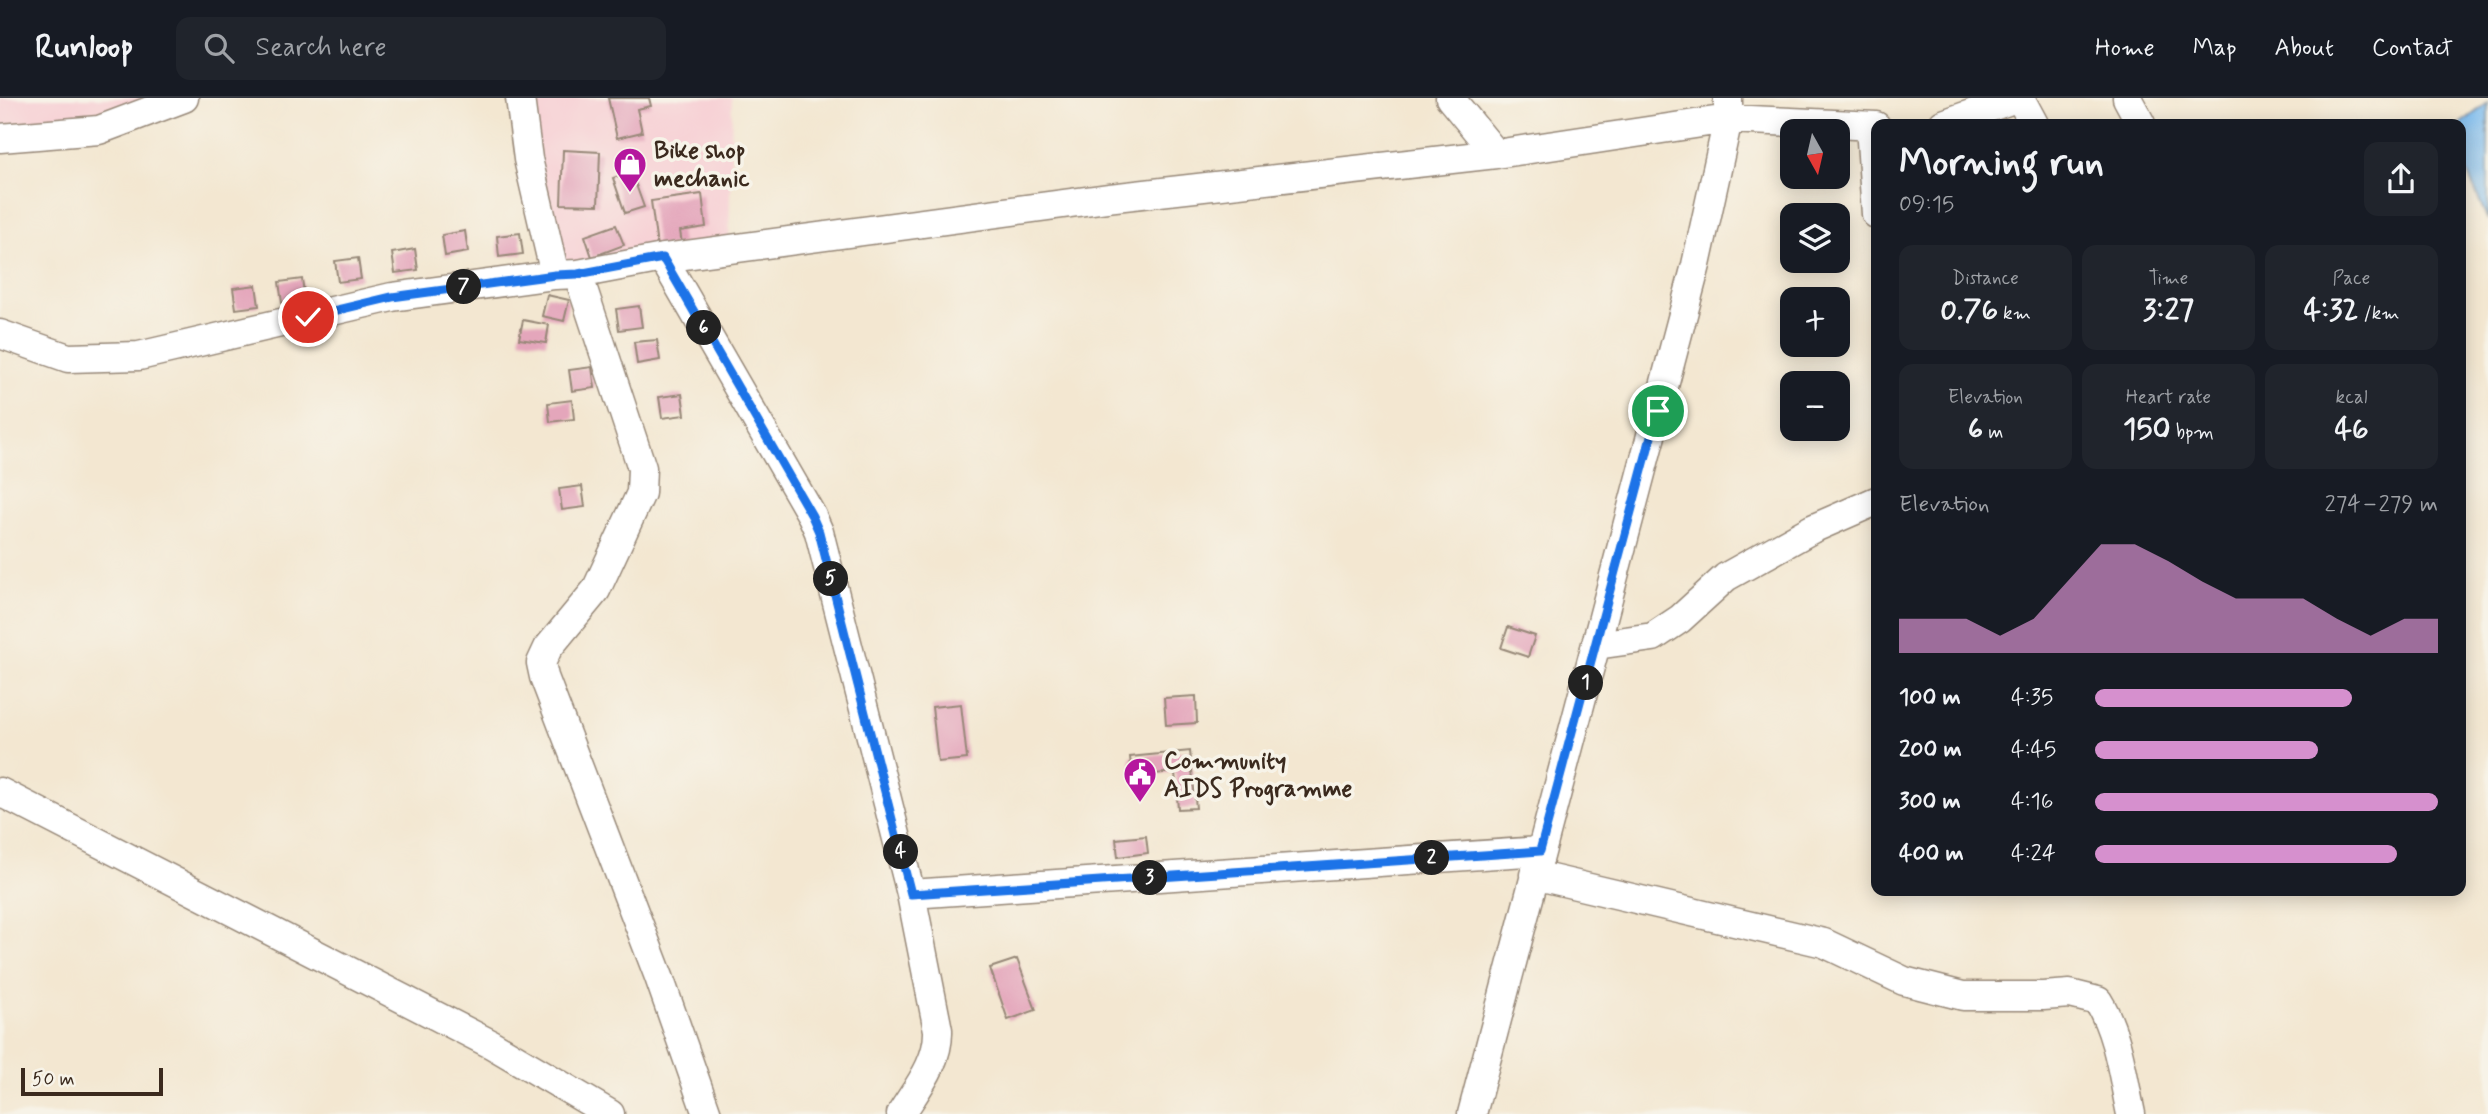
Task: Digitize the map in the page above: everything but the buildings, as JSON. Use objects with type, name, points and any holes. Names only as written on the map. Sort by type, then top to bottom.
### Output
[{"type":"street","points":[[0,138],[99,130],[184,98]]},
{"type":"street","points":[[520,98],[528,159],[566,274],[642,468],[641,493],[596,590],[548,648],[541,663],[544,677],[659,977],[707,1114]]},
{"type":"street","points":[[1450,98],[1496,154]]},
{"type":"street","points":[[1957,119],[2018,98],[2031,119]]},
{"type":"street","points":[[2127,98],[2138,119]]},
{"type":"street","points":[[0,334],[68,358],[139,356],[392,297],[1108,198],[1496,154],[1728,108],[1871,126]]},
{"type":"street","points":[[1472,1114],[1696,265],[1728,108]]},
{"type":"street","points":[[663,258],[816,524],[911,894],[938,1030],[939,1044],[934,1060],[901,1114]]},
{"type":"street","points":[[1596,645],[1653,637],[1681,619],[1726,576],[1812,529],[1871,502]]},
{"type":"street","points":[[0,792],[491,1044],[610,1114]]},
{"type":"street","points":[[911,894],[1537,863],[1824,943],[1904,981],[1963,996],[2070,994],[2098,1000],[2121,1065],[2131,1114]]},
{"type":"shaded area","points":[[0,98],[184,98],[0,138]]},
{"type":"shaded area","points":[[520,98],[732,98],[729,250],[555,275]]},
{"type":"water","points":[[2488,103],[2488,220],[2466,170],[2466,120]]},
{"type":"place","name":"Bike shop mechanic","points":[[630,194]]},
{"type":"place","name":"Community AIDS Programme","points":[[1140,804]]},
{"type":"route","points":[[308,317],[392,297],[578,274],[663,258],[819,532],[911,894],[1540,851],[1658,411]]}]
